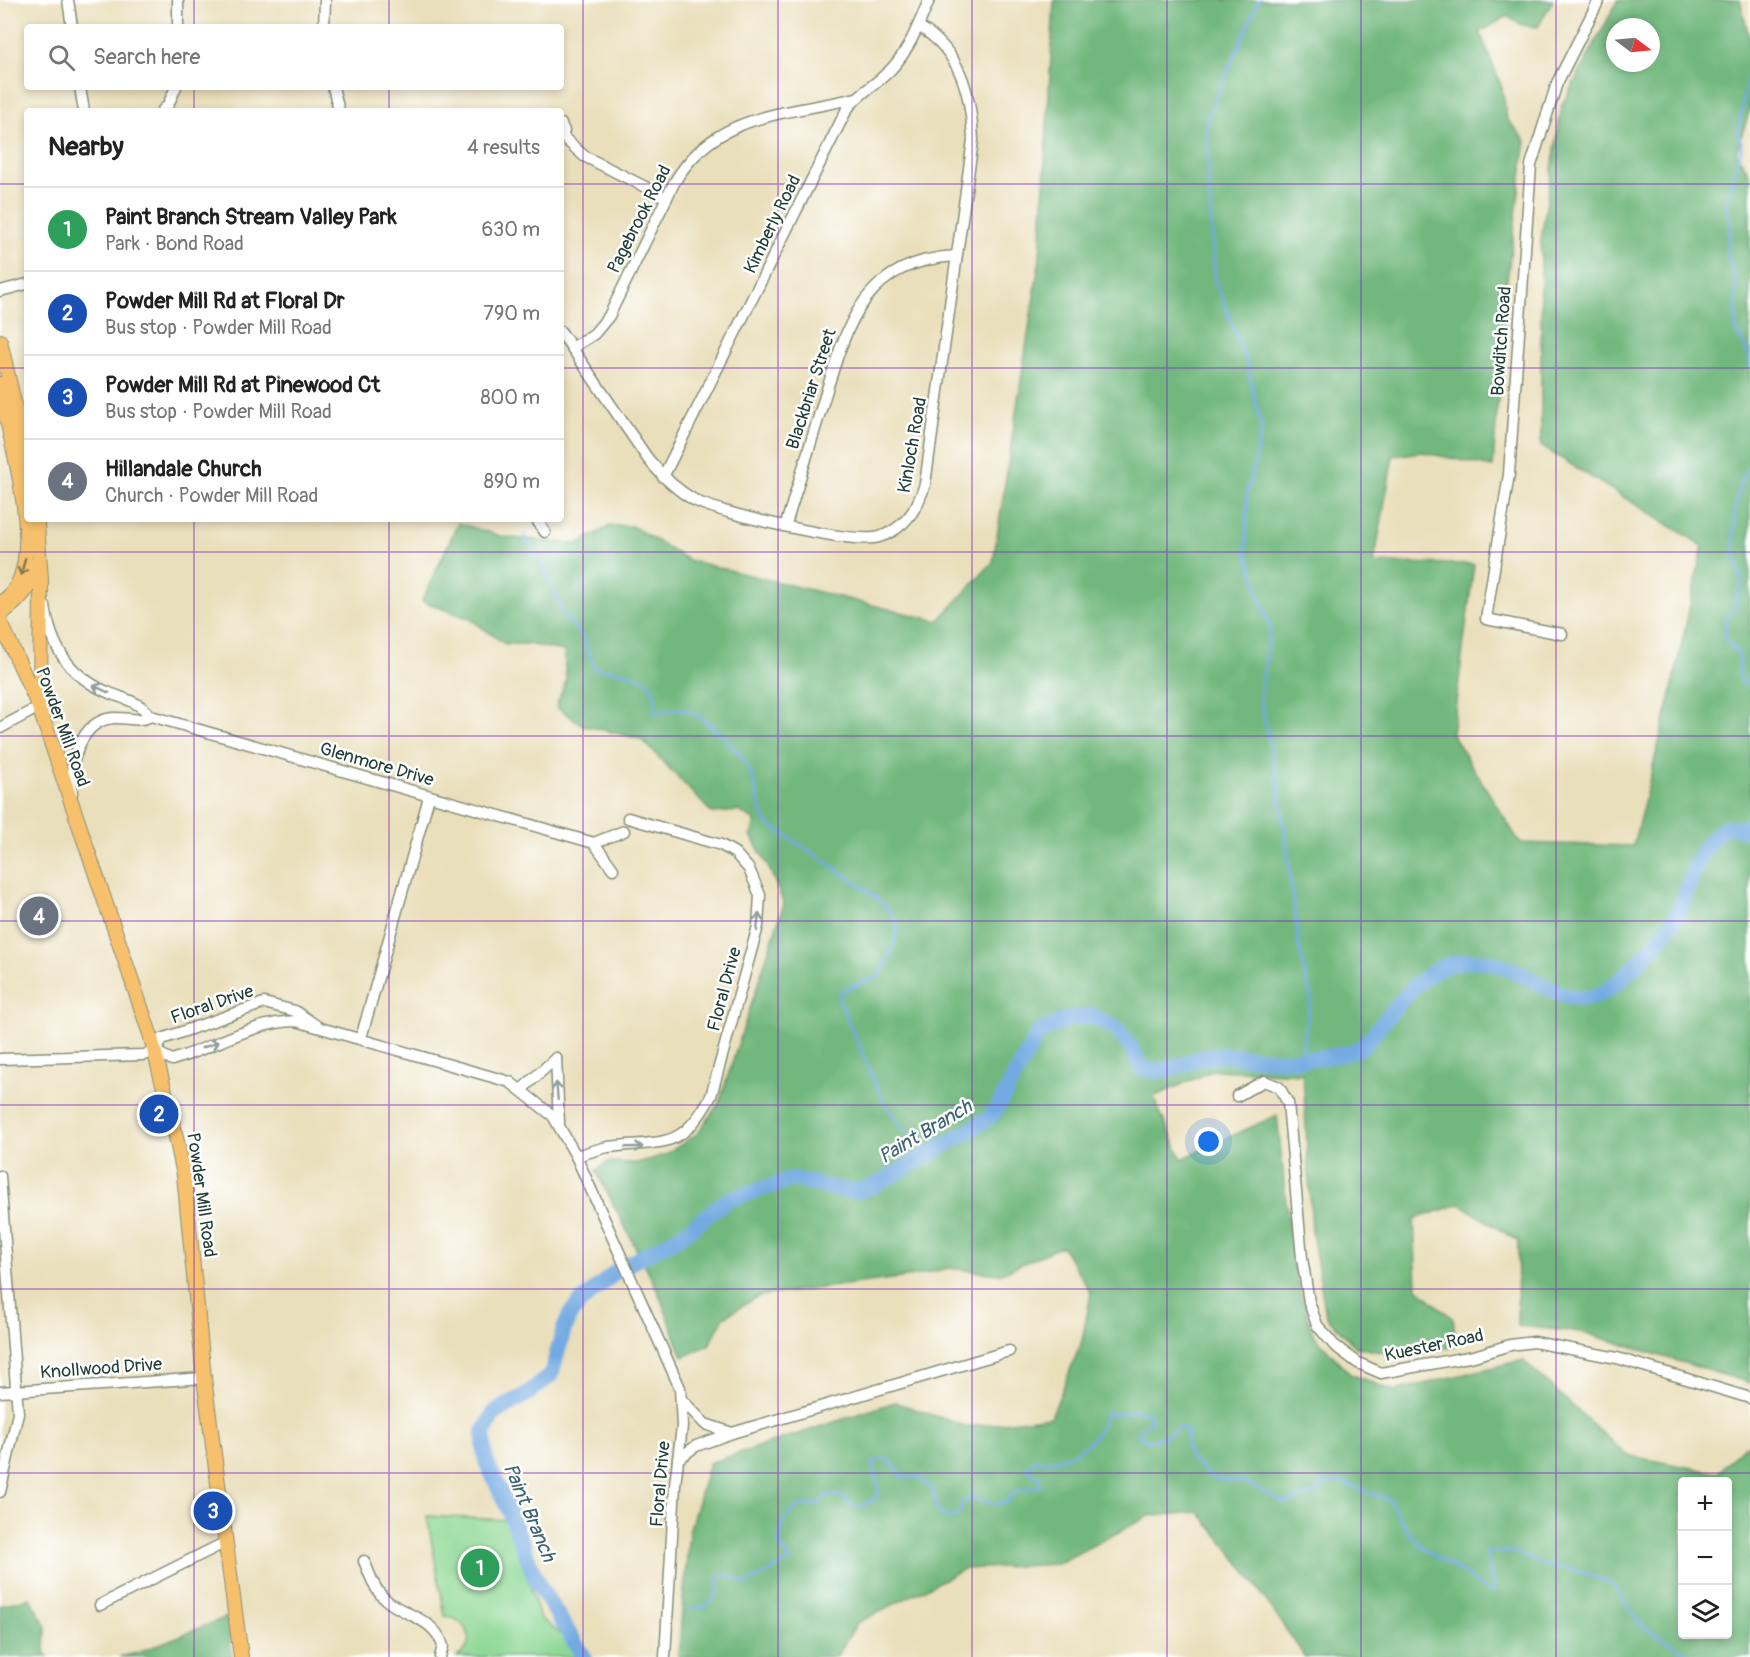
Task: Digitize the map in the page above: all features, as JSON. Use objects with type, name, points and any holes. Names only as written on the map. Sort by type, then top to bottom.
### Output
[{"type":"main road","points":[[0,341],[24,446]]},
{"type":"main road","points":[[0,384],[18,469],[26,552],[23,571],[16,588],[0,603]]},
{"type":"main road","points":[[37,522],[41,580],[39,707]]},
{"type":"main road","points":[[0,614],[13,606],[34,577],[38,554],[37,522]]},
{"type":"main road","name":"Powder Mill Road","points":[[0,621],[39,707],[156,1052],[184,1175],[204,1378],[241,1657]]},
{"type":"street","points":[[68,0],[72,24]]},
{"type":"street","points":[[178,0],[178,24]]},
{"type":"street","points":[[324,24],[325,0]]},
{"type":"street","name":"Kimberly Road","points":[[663,477],[844,116],[856,98],[892,68],[918,26],[929,0]]},
{"type":"street","name":"Bowditch Road","points":[[1562,634],[1486,619],[1509,474],[1531,165],[1557,83],[1599,0]]},
{"type":"street","name":"Kinloch Road","points":[[564,336],[636,443],[663,477],[685,494],[707,506],[843,538],[864,540],[892,532],[912,514],[925,484],[973,140],[969,96],[951,54],[938,40],[918,26]]},
{"type":"street","points":[[80,90],[84,108]]},
{"type":"street","points":[[165,108],[175,90]]},
{"type":"street","points":[[334,90],[338,108]]},
{"type":"street","name":"Pagebrook Road","points":[[572,348],[594,333],[609,316],[683,168],[700,148],[721,132],[754,119],[856,98]]},
{"type":"street","points":[[564,139],[584,156],[667,198]]},
{"type":"street","name":"Blackbriar Street","points":[[786,524],[840,347],[853,317],[873,289],[897,270],[920,260],[956,256]]},
{"type":"street","points":[[0,291],[24,285]]},
{"type":"street","points":[[538,522],[545,532]]},
{"type":"street","points":[[41,580],[45,610],[55,646],[69,668],[99,689],[141,703],[151,716],[143,721],[113,718],[97,723],[86,735],[71,768],[73,808]]},
{"type":"street","points":[[0,728],[39,707]]},
{"type":"street","name":"Glenmore Drive","points":[[151,716],[594,843]]},
{"type":"street","points":[[361,1038],[429,796]]},
{"type":"street","name":"Floral Drive","points":[[576,1156],[608,1147],[645,1146],[667,1141],[682,1134],[696,1120],[711,1096],[758,926],[760,895],[749,869],[735,853],[721,845],[628,818]]},
{"type":"street","points":[[613,869],[594,843],[624,831]]},
{"type":"street","name":"Floral Drive","points":[[156,1052],[162,1039],[264,1003],[295,1011],[318,1027]]},
{"type":"street","name":"Floral Drive","points":[[0,1059],[143,1055],[156,1052],[172,1060],[246,1031],[283,1022],[318,1027],[361,1038],[510,1082],[553,1116],[576,1156],[667,1354],[682,1400],[665,1657]]},
{"type":"street","points":[[521,1090],[556,1058],[560,1125]]},
{"type":"street","name":"Kuester Road","points":[[1237,1096],[1264,1081],[1279,1087],[1288,1103],[1302,1258],[1309,1302],[1317,1325],[1334,1345],[1358,1363],[1381,1373],[1474,1356],[1510,1345],[1534,1342],[1617,1358],[1750,1398]]},
{"type":"street","points":[[0,1176],[18,1391],[18,1413],[0,1492]]},
{"type":"street","points":[[678,1459],[696,1446],[732,1433],[1009,1350]]},
{"type":"street","name":"Knollwood Drive","points":[[0,1392],[204,1378]]},
{"type":"street","points":[[682,1400],[705,1424],[732,1433]]},
{"type":"street","points":[[99,1605],[226,1542]]},
{"type":"street","points":[[364,1561],[375,1586],[384,1598],[419,1617],[435,1629],[443,1646],[440,1657]]},
{"type":"green space","points":[[1054,0],[1553,0],[1538,27],[1522,25],[1507,16],[1480,32],[1502,88],[1507,119],[1526,141],[1506,287],[1493,467],[1422,452],[1393,456],[1374,563],[1474,564],[1452,734],[1520,843],[1633,846],[1670,698],[1703,546],[1541,446],[1541,239],[1562,105],[1606,22],[1606,72],[1660,72],[1660,18],[1608,18],[1618,0],[1740,0],[1750,41],[1750,110],[1736,152],[1750,175],[1750,1383],[1582,1332],[1517,1326],[1518,1241],[1460,1204],[1414,1219],[1417,1288],[1453,1319],[1457,1346],[1405,1357],[1356,1347],[1326,1316],[1312,1232],[1303,1074],[1214,1070],[1153,1097],[1182,1159],[1277,1115],[1293,1266],[1313,1334],[1350,1374],[1394,1391],[1523,1360],[1626,1455],[1718,1473],[1743,1447],[1750,1444],[1750,1657],[1305,1657],[1243,1567],[1199,1512],[1149,1516],[1057,1564],[964,1569],[857,1623],[836,1657],[678,1657],[689,1532],[709,1463],[895,1402],[968,1427],[1051,1417],[1082,1341],[1091,1293],[1062,1246],[999,1274],[948,1268],[915,1276],[759,1296],[724,1317],[709,1345],[683,1357],[657,1289],[596,1171],[607,1162],[637,1163],[665,1155],[698,1133],[719,1103],[784,904],[769,868],[751,836],[755,821],[739,811],[712,813],[641,739],[583,725],[556,707],[566,681],[564,651],[528,644],[505,644],[470,619],[422,601],[458,523],[504,537],[577,544],[610,526],[632,526],[688,560],[938,621],[993,562],[1040,257]]},
{"type":"green space","points":[[427,1516],[510,1520],[540,1618],[590,1657],[457,1657],[464,1652],[467,1645],[467,1632],[459,1621],[445,1616]]},
{"type":"green space","points":[[30,1598],[46,1626],[45,1651],[48,1657],[0,1657],[0,1605]]},
{"type":"green space","points":[[227,1617],[232,1657],[119,1657],[137,1653]]},
{"type":"waterway","points":[[1259,0],[1207,119],[1209,191],[1215,280],[1247,363],[1262,430],[1247,495],[1246,550],[1270,628],[1260,699],[1278,781],[1300,952],[1311,999],[1300,1058]]},
{"type":"waterway","points":[[1748,75],[1738,130],[1742,146],[1725,204],[1731,222],[1727,255],[1735,277],[1736,330],[1749,356],[1750,367]]},
{"type":"waterway","points":[[1750,418],[1750,440]]},
{"type":"waterway","points":[[1750,465],[1741,480],[1736,503],[1734,547],[1741,584],[1735,600],[1735,610],[1726,617],[1725,639],[1739,654],[1740,679],[1750,689]]},
{"type":"waterway","points":[[525,536],[545,570],[565,617],[582,636],[595,668],[638,676],[647,681],[653,689],[654,712],[686,710],[716,730],[735,749],[749,769],[767,823],[861,886],[891,913],[897,924],[896,937],[879,976],[841,991],[839,1000],[882,1099],[900,1125],[928,1155]]},
{"type":"waterway","points":[[1739,828],[1750,813]]},
{"type":"waterway","name":"Paint Branch","points":[[584,1657],[538,1584],[508,1508],[486,1461],[484,1432],[494,1413],[527,1394],[551,1375],[571,1313],[619,1269],[682,1235],[727,1200],[793,1179],[841,1190],[859,1191],[877,1184],[990,1117],[1039,1032],[1070,1018],[1093,1016],[1115,1027],[1132,1049],[1141,1068],[1157,1071],[1218,1055],[1289,1060],[1328,1057],[1352,1051],[1362,1047],[1402,999],[1420,982],[1430,974],[1456,962],[1480,961],[1503,966],[1564,995],[1583,998],[1601,994],[1631,970],[1671,925],[1682,904],[1700,856],[1715,836],[1726,827],[1750,832]]},
{"type":"waterway","points":[[691,1609],[705,1607],[718,1594],[718,1576],[728,1575],[747,1584],[791,1560],[778,1543],[784,1520],[799,1505],[818,1505],[827,1495],[841,1496],[856,1509],[873,1500],[879,1494],[873,1463],[884,1458],[892,1463],[903,1478],[919,1477],[933,1489],[937,1511],[949,1518],[958,1515],[963,1502],[972,1498],[995,1504],[1006,1503],[1014,1492],[1040,1486],[1039,1478],[1026,1468],[1036,1460],[1059,1459],[1080,1450],[1097,1433],[1106,1412],[1113,1415],[1134,1411],[1149,1412],[1152,1421],[1143,1426],[1138,1435],[1149,1441],[1170,1434],[1178,1427],[1187,1430],[1186,1445],[1190,1458],[1212,1478],[1247,1483],[1285,1503],[1313,1494],[1326,1483],[1341,1482],[1390,1500],[1405,1527],[1419,1544],[1485,1589],[1494,1592],[1486,1552],[1515,1552],[1544,1565],[1579,1571],[1612,1584],[1642,1626],[1693,1656],[1710,1657]]},
{"type":"place","name":"Hillandale Church","points":[[39,916]]},
{"type":"place","name":"Powder Mill Rd at Floral Dr","points":[[159,1114]]},
{"type":"place","name":"Powder Mill Rd at Pinewood Ct","points":[[213,1511]]},
{"type":"place","name":"Paint Branch Stream Valley Park","points":[[480,1568]]}]
